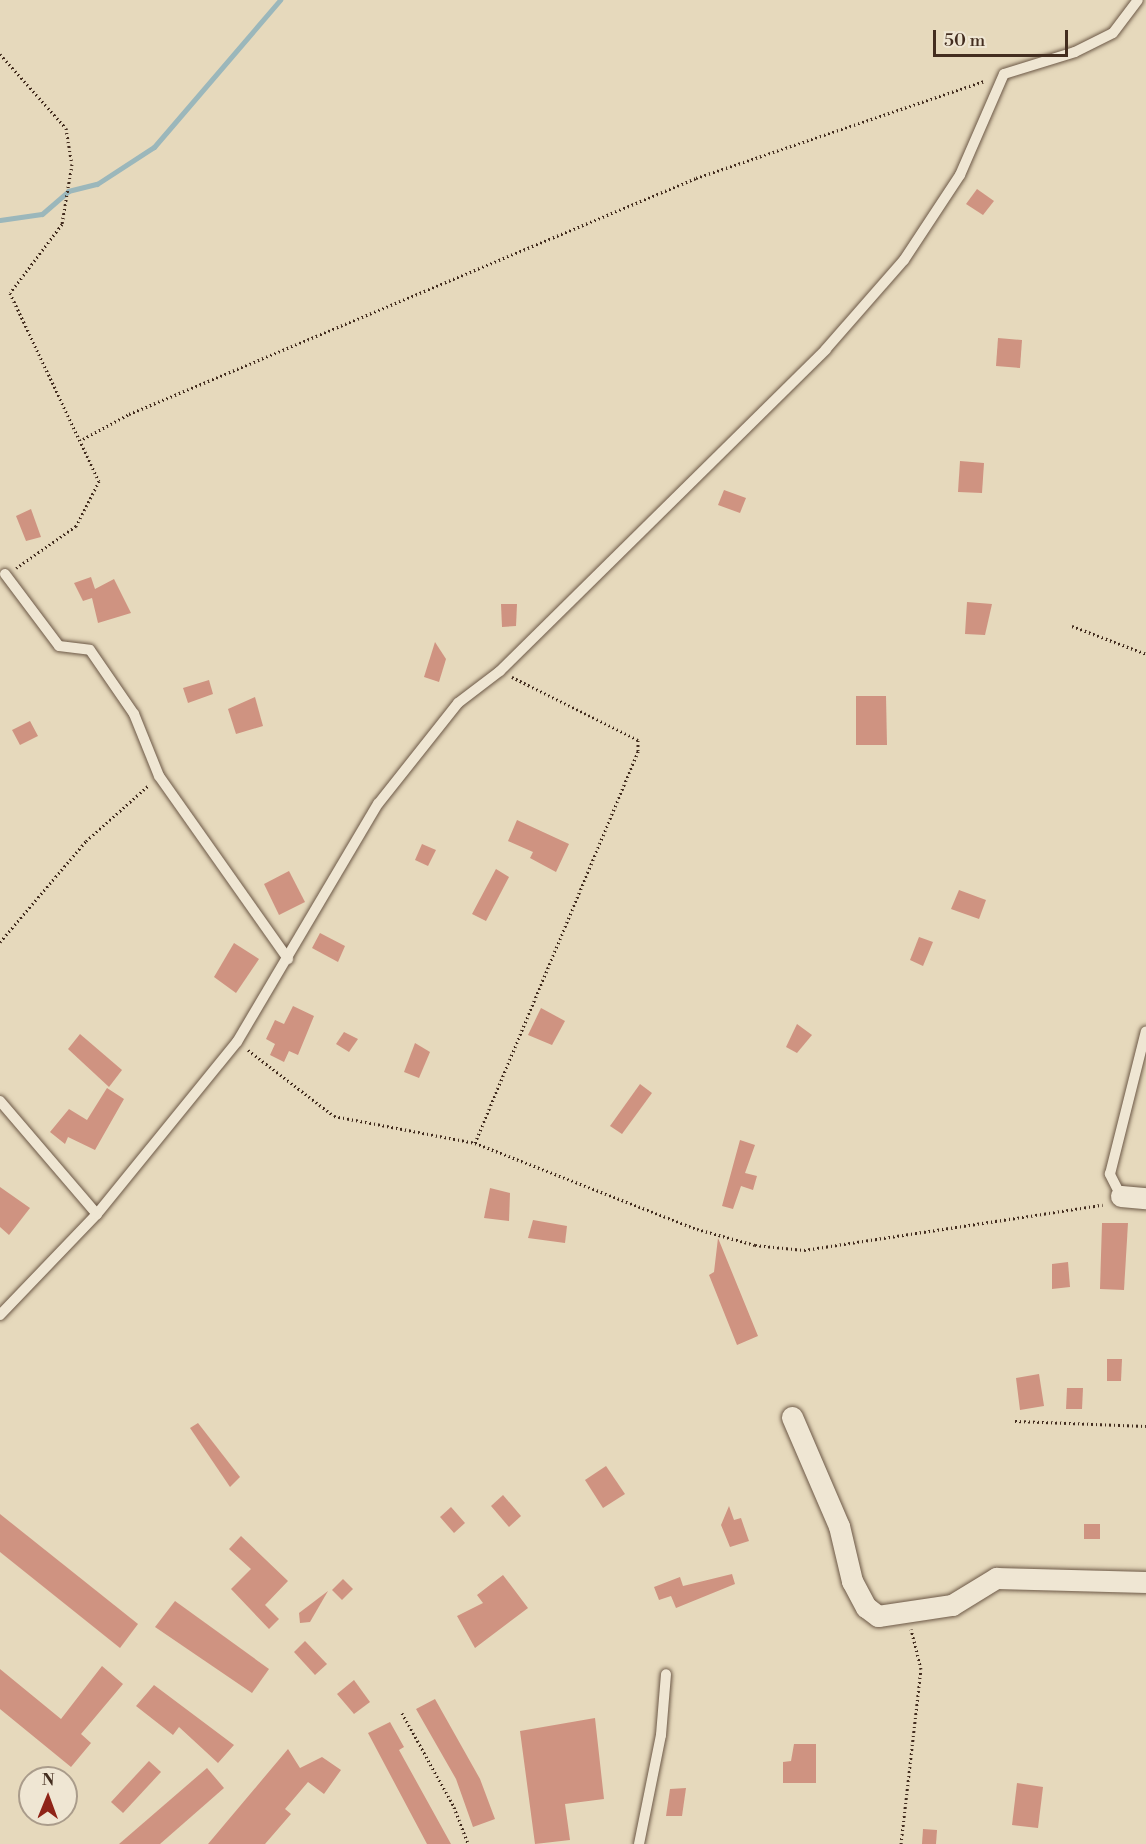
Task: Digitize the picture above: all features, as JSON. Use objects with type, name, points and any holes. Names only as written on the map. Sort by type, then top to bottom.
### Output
[{"type":"street","points":[[1121,1196],[1146,1198]]},
{"type":"street","points":[[792,1417],[866,1607],[878,1616],[952,1605],[996,1578],[1146,1582]]},
{"type":"lane","points":[[0,1315],[97,1214],[237,1042],[378,804],[458,703],[500,671],[826,349],[904,260],[960,174],[1004,75],[1075,52],[1113,33],[1138,0]]},
{"type":"lane","points":[[5,574],[59,646],[90,650],[134,714],[159,776],[288,958]]},
{"type":"lane","points":[[1121,1196],[1110,1174],[1146,1031]]},
{"type":"lane","points":[[0,1101],[97,1214]]},
{"type":"lane","points":[[639,1844],[661,1735],[666,1674]]},
{"type":"path","points":[[0,54],[66,128],[72,164],[62,224],[10,293],[83,439],[99,481],[76,526],[5,574]]},
{"type":"path","points":[[83,439],[234,371],[599,222],[696,178],[1004,75]]},
{"type":"path","points":[[1072,626],[1146,654]]},
{"type":"path","points":[[475,1143],[638,751],[638,740],[500,671]]},
{"type":"path","points":[[0,942],[86,842],[159,776]]},
{"type":"path","points":[[237,1042],[334,1116],[475,1143],[697,1229],[754,1245],[804,1250],[1102,1205],[1121,1196]]},
{"type":"path","points":[[1015,1421],[1146,1426]]},
{"type":"path","points":[[901,1844],[921,1669],[907,1612]]},
{"type":"path","points":[[402,1713],[454,1807],[468,1844]]},
{"type":"building","points":[[977,189],[994,201],[983,215],[966,204]]},
{"type":"building","points":[[998,338],[1022,340],[1020,368],[996,366]]},
{"type":"building","points":[[960,461],[984,463],[982,493],[958,492]]},
{"type":"building","points":[[724,490],[746,498],[740,513],[718,505]]},
{"type":"building","points":[[31,509],[41,537],[26,541],[16,516]]},
{"type":"building","points":[[91,577],[95,589],[114,579],[131,613],[98,623],[92,598],[83,601],[74,583]]},
{"type":"building","points":[[967,602],[992,604],[985,635],[965,634]]},
{"type":"building","points":[[501,604],[517,604],[516,626],[502,627]]},
{"type":"building","points":[[435,642],[446,659],[439,682],[424,677]]},
{"type":"building","points":[[209,680],[213,694],[188,703],[183,688]]},
{"type":"building","points":[[856,696],[886,696],[887,745],[856,745]]},
{"type":"building","points":[[255,697],[263,726],[236,734],[228,709]]},
{"type":"building","points":[[30,721],[38,736],[20,745],[12,730]]},
{"type":"building","points":[[517,820],[569,844],[556,872],[530,858],[533,852],[508,841]]},
{"type":"building","points":[[422,844],[436,850],[428,866],[415,860]]},
{"type":"building","points":[[496,869],[509,877],[486,921],[472,914]]},
{"type":"building","points":[[289,871],[305,902],[279,915],[264,884]]},
{"type":"building","points":[[959,890],[986,900],[979,919],[951,909]]},
{"type":"building","points":[[320,933],[345,946],[338,962],[312,948]]},
{"type":"building","points":[[919,937],[933,942],[923,966],[910,960]]},
{"type":"building","points":[[234,943],[259,959],[236,993],[214,977]]},
{"type":"building","points":[[293,1006],[314,1016],[298,1055],[289,1051],[284,1062],[270,1055],[275,1044],[266,1039],[275,1020],[284,1024]]},
{"type":"building","points":[[541,1008],[565,1021],[552,1045],[528,1035]]},
{"type":"building","points":[[797,1024],[812,1035],[797,1053],[786,1047]]},
{"type":"building","points":[[344,1032],[358,1039],[349,1052],[336,1044]]},
{"type":"building","points":[[80,1034],[122,1070],[109,1087],[68,1049]]},
{"type":"building","points":[[415,1043],[430,1052],[419,1078],[404,1072]]},
{"type":"building","points":[[640,1084],[652,1093],[622,1134],[610,1126]]},
{"type":"building","points":[[107,1088],[124,1099],[95,1150],[68,1137],[65,1144],[50,1132],[69,1109],[87,1120]]},
{"type":"building","points":[[740,1140],[755,1145],[745,1173],[757,1176],[753,1190],[741,1186],[733,1209],[722,1206]]},
{"type":"building","points":[[0,1187],[30,1208],[9,1235],[0,1227]]},
{"type":"building","points":[[490,1188],[510,1193],[509,1221],[484,1218]]},
{"type":"building","points":[[533,1220],[567,1226],[565,1243],[528,1238]]},
{"type":"building","points":[[1102,1223],[1128,1223],[1124,1290],[1100,1289]]},
{"type":"building","points":[[718,1238],[758,1336],[737,1345],[709,1275],[714,1272]]},
{"type":"building","points":[[1068,1262],[1070,1287],[1052,1289],[1052,1264]]},
{"type":"building","points":[[1107,1359],[1122,1359],[1121,1381],[1107,1381]]},
{"type":"building","points":[[1039,1374],[1044,1406],[1020,1410],[1016,1378]]},
{"type":"building","points":[[1067,1388],[1083,1388],[1082,1409],[1066,1409]]},
{"type":"building","points":[[198,1423],[240,1477],[230,1487],[190,1428]]},
{"type":"building","points":[[606,1466],[625,1494],[603,1508],[585,1480]]},
{"type":"building","points":[[503,1495],[521,1516],[509,1527],[491,1506]]},
{"type":"building","points":[[729,1506],[734,1520],[741,1518],[749,1541],[730,1547],[721,1525]]},
{"type":"building","points":[[451,1507],[465,1523],[454,1533],[440,1517]]},
{"type":"building","points":[[0,1514],[138,1624],[120,1648],[0,1552]]},
{"type":"building","points":[[1084,1524],[1100,1524],[1100,1539],[1084,1539]]},
{"type":"building","points":[[241,1536],[288,1581],[265,1605],[279,1619],[269,1629],[231,1589],[251,1569],[229,1549]]},
{"type":"building","points":[[732,1574],[735,1584],[676,1608],[671,1596],[659,1600],[654,1587],[680,1577],[683,1586]]},
{"type":"building","points":[[503,1575],[528,1608],[475,1648],[457,1616],[483,1603],[477,1595]]},
{"type":"building","points":[[343,1579],[353,1589],[342,1600],[332,1590]]},
{"type":"building","points":[[328,1591],[310,1622],[300,1623],[299,1613]]},
{"type":"building","points":[[175,1601],[269,1669],[252,1693],[155,1627]]},
{"type":"building","points":[[305,1641],[327,1664],[315,1675],[294,1652]]},
{"type":"building","points":[[102,1666],[123,1684],[81,1734],[91,1743],[70,1766],[0,1709],[0,1669],[61,1719]]},
{"type":"building","points":[[354,1680],[370,1702],[354,1714],[337,1694]]},
{"type":"building","points":[[154,1685],[234,1745],[218,1763],[179,1727],[173,1735],[136,1706]]},
{"type":"building","points":[[435,1699],[480,1779],[495,1819],[473,1827],[456,1779],[416,1709]]},
{"type":"building","points":[[595,1718],[604,1799],[565,1804],[570,1840],[535,1844],[520,1731]]},
{"type":"building","points":[[390,1722],[404,1747],[399,1750],[451,1844],[427,1844],[368,1733]]},
{"type":"building","points":[[794,1744],[816,1744],[816,1783],[783,1783],[783,1762],[791,1761]]},
{"type":"building","points":[[288,1749],[300,1768],[322,1757],[341,1770],[324,1794],[308,1782],[285,1809],[291,1814],[265,1844],[208,1844]]},
{"type":"building","points":[[149,1761],[161,1772],[123,1813],[111,1802]]},
{"type":"building","points":[[207,1768],[224,1788],[160,1844],[119,1844]]},
{"type":"building","points":[[1017,1783],[1043,1787],[1038,1828],[1012,1825]]},
{"type":"building","points":[[686,1788],[682,1816],[666,1816],[670,1789]]},
{"type":"building","points":[[923,1829],[937,1830],[936,1844],[922,1844]]},
{"type":"waterway","points":[[0,220],[42,214],[68,191],[97,184],[154,147],[280,0]]}]
